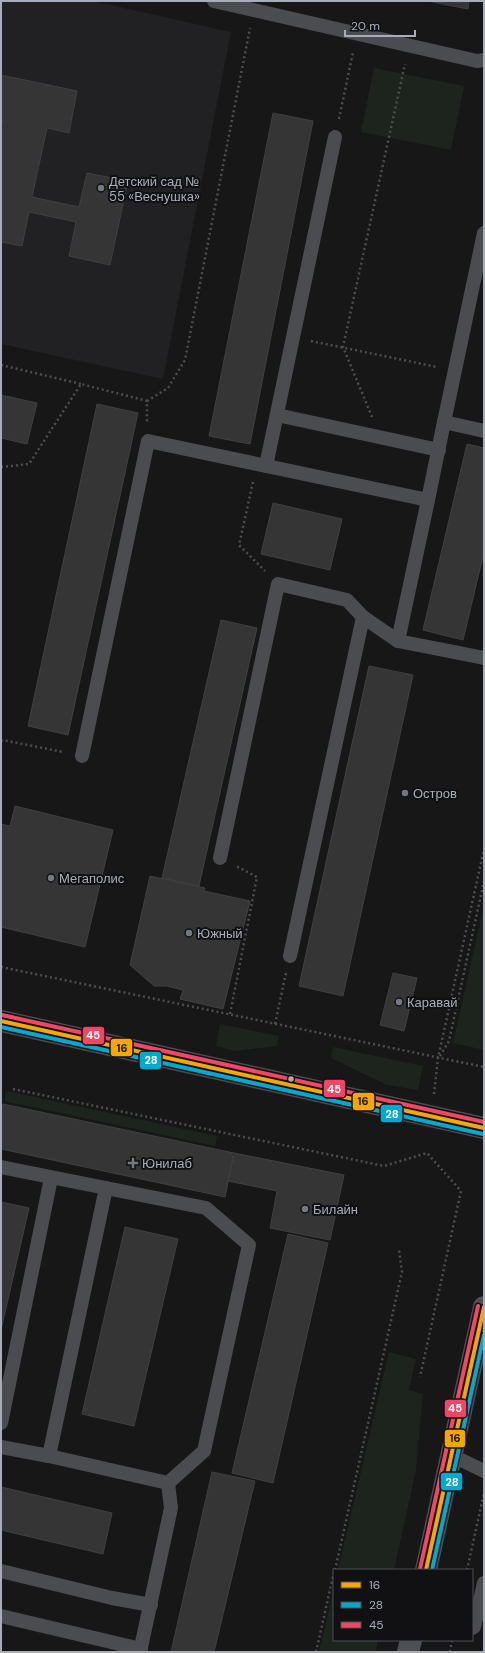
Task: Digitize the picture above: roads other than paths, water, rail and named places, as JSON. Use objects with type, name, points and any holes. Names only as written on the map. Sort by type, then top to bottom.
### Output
[{"type":"main road","points":[[426,1569],[484,1306]]},
{"type":"main road","points":[[408,1652],[411,1641]]},
{"type":"street","points":[[1,1021],[484,1128]]},
{"type":"lane","points":[[214,1],[477,61],[484,60]]},
{"type":"lane","points":[[262,465],[277,415],[335,137]]},
{"type":"lane","points":[[398,641],[484,233]]},
{"type":"lane","points":[[277,415],[439,450]]},
{"type":"lane","points":[[444,422],[484,431]]},
{"type":"lane","points":[[82,756],[148,441],[428,500]]},
{"type":"lane","points":[[220,858],[278,584],[347,600],[364,617],[398,641],[484,658]]},
{"type":"lane","points":[[290,956],[364,617]]},
{"type":"lane","points":[[1,1167],[206,1208],[249,1245],[204,1452],[168,1483]]},
{"type":"lane","points":[[1,1423],[51,1178]]},
{"type":"lane","points":[[49,1456],[106,1188]]},
{"type":"lane","points":[[1,1447],[49,1456],[168,1483]]},
{"type":"lane","points":[[451,1455],[484,1471]]},
{"type":"lane","points":[[1,1616],[140,1650],[171,1508],[168,1483]]},
{"type":"lane","points":[[1,1571],[112,1598],[151,1605]]},
{"type":"lane","points":[[473,1628],[484,1583]]},
{"type":"place","name":"Детский сад № 55 «Веснушка»","points":[[101,188]]},
{"type":"place","name":"Остров","points":[[405,793]]},
{"type":"place","name":"Мегаполис","points":[[51,878]]},
{"type":"place","name":"Южный","points":[[189,933]]},
{"type":"place","name":"Каравай","points":[[399,1002]]},
{"type":"place","name":"Юнилаб","points":[[133,1163]]},
{"type":"place","name":"Билайн","points":[[305,1209]]}]
